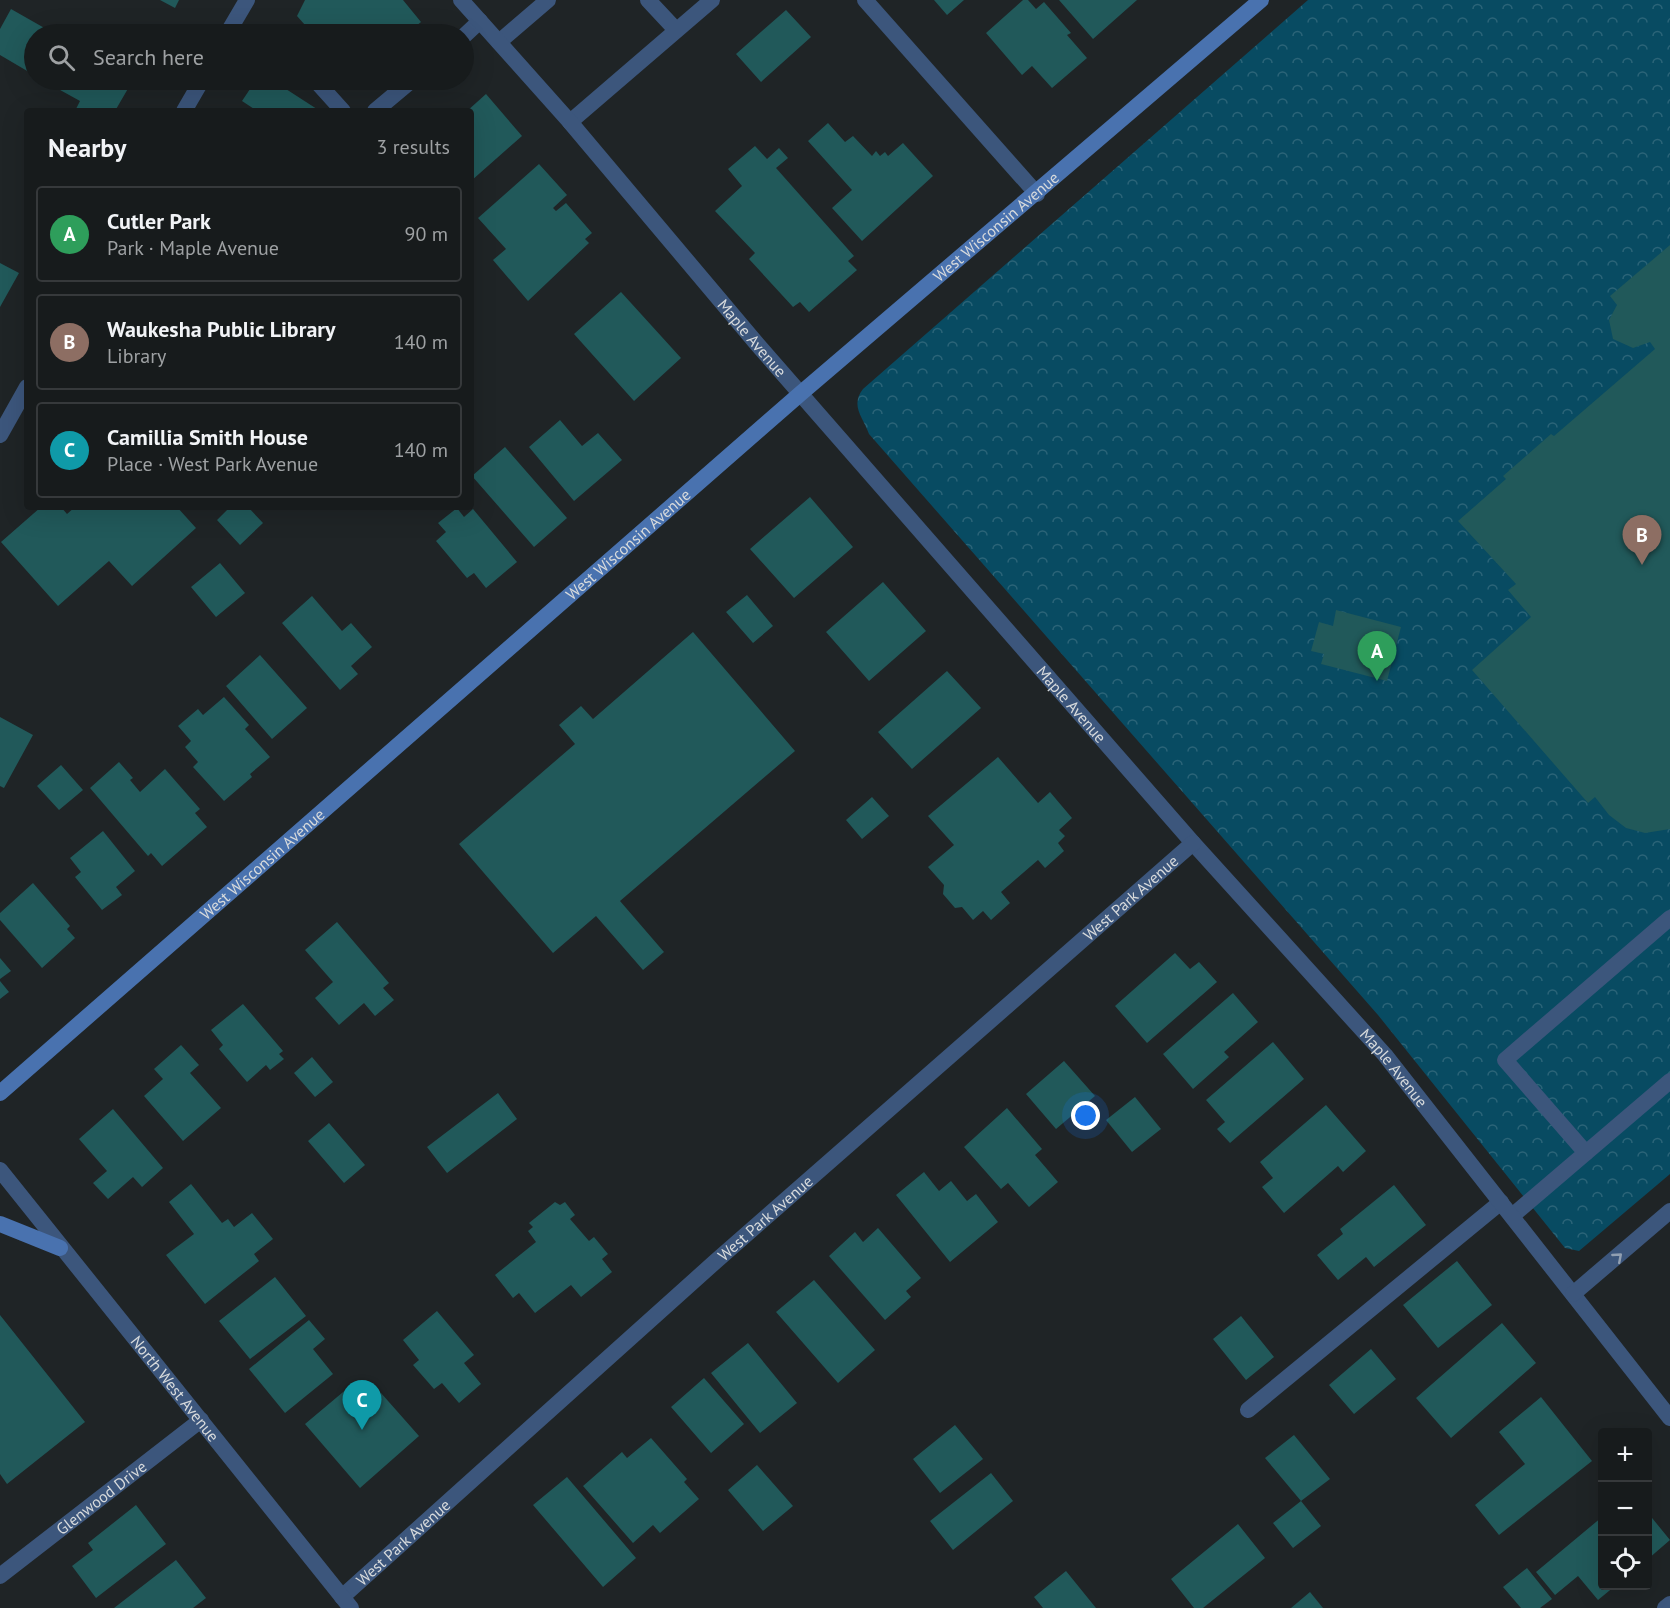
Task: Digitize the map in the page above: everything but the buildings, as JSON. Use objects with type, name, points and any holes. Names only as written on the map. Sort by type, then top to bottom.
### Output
[{"type":"main road","name":"West Wisconsin Avenue","points":[[0,1092],[800,394],[1037,194],[1252,3]]},
{"type":"main road","points":[[0,1224],[60,1248]]},
{"type":"street","points":[[236,24],[247,0]]},
{"type":"street","name":"Maple Avenue","points":[[462,0],[570,122],[800,394],[1193,843],[1385,1055],[1670,1418]]},
{"type":"street","points":[[499,42],[548,0]]},
{"type":"street","points":[[648,0],[676,30]]},
{"type":"street","points":[[570,122],[712,0]]},
{"type":"street","points":[[865,0],[1037,194]]},
{"type":"street","points":[[474,27],[480,21]]},
{"type":"street","points":[[186,108],[196,90]]},
{"type":"street","points":[[324,90],[340,108]]},
{"type":"street","points":[[379,108],[400,90]]},
{"type":"street","points":[[0,435],[24,392]]},
{"type":"street","name":"West Park Avenue","points":[[346,1602],[716,1261],[1193,843]]},
{"type":"street","points":[[1586,1154],[1505,1060],[1670,918]]},
{"type":"street","points":[[1512,1216],[1670,1081]]},
{"type":"street","name":"North West Avenue","points":[[0,1170],[60,1248],[346,1602]]},
{"type":"street","points":[[1248,1410],[1501,1202]]},
{"type":"street","points":[[1573,1294],[1670,1211]]},
{"type":"street","name":"Glenwood Drive","points":[[0,1576],[201,1420]]},
{"type":"street","points":[[1665,1608],[1670,1604]]},
{"type":"green space","points":[[1308,0],[1670,0],[1670,1174],[1579,1251],[1565,1248],[1378,1015],[869,434],[858,406],[859,395],[863,389]]},
{"type":"place","name":"Waukesha Public Library","points":[[1642,565]]},
{"type":"place","name":"Cutler Park","points":[[1377,681]]},
{"type":"place","name":"Camillia Smith House","points":[[362,1430]]}]
